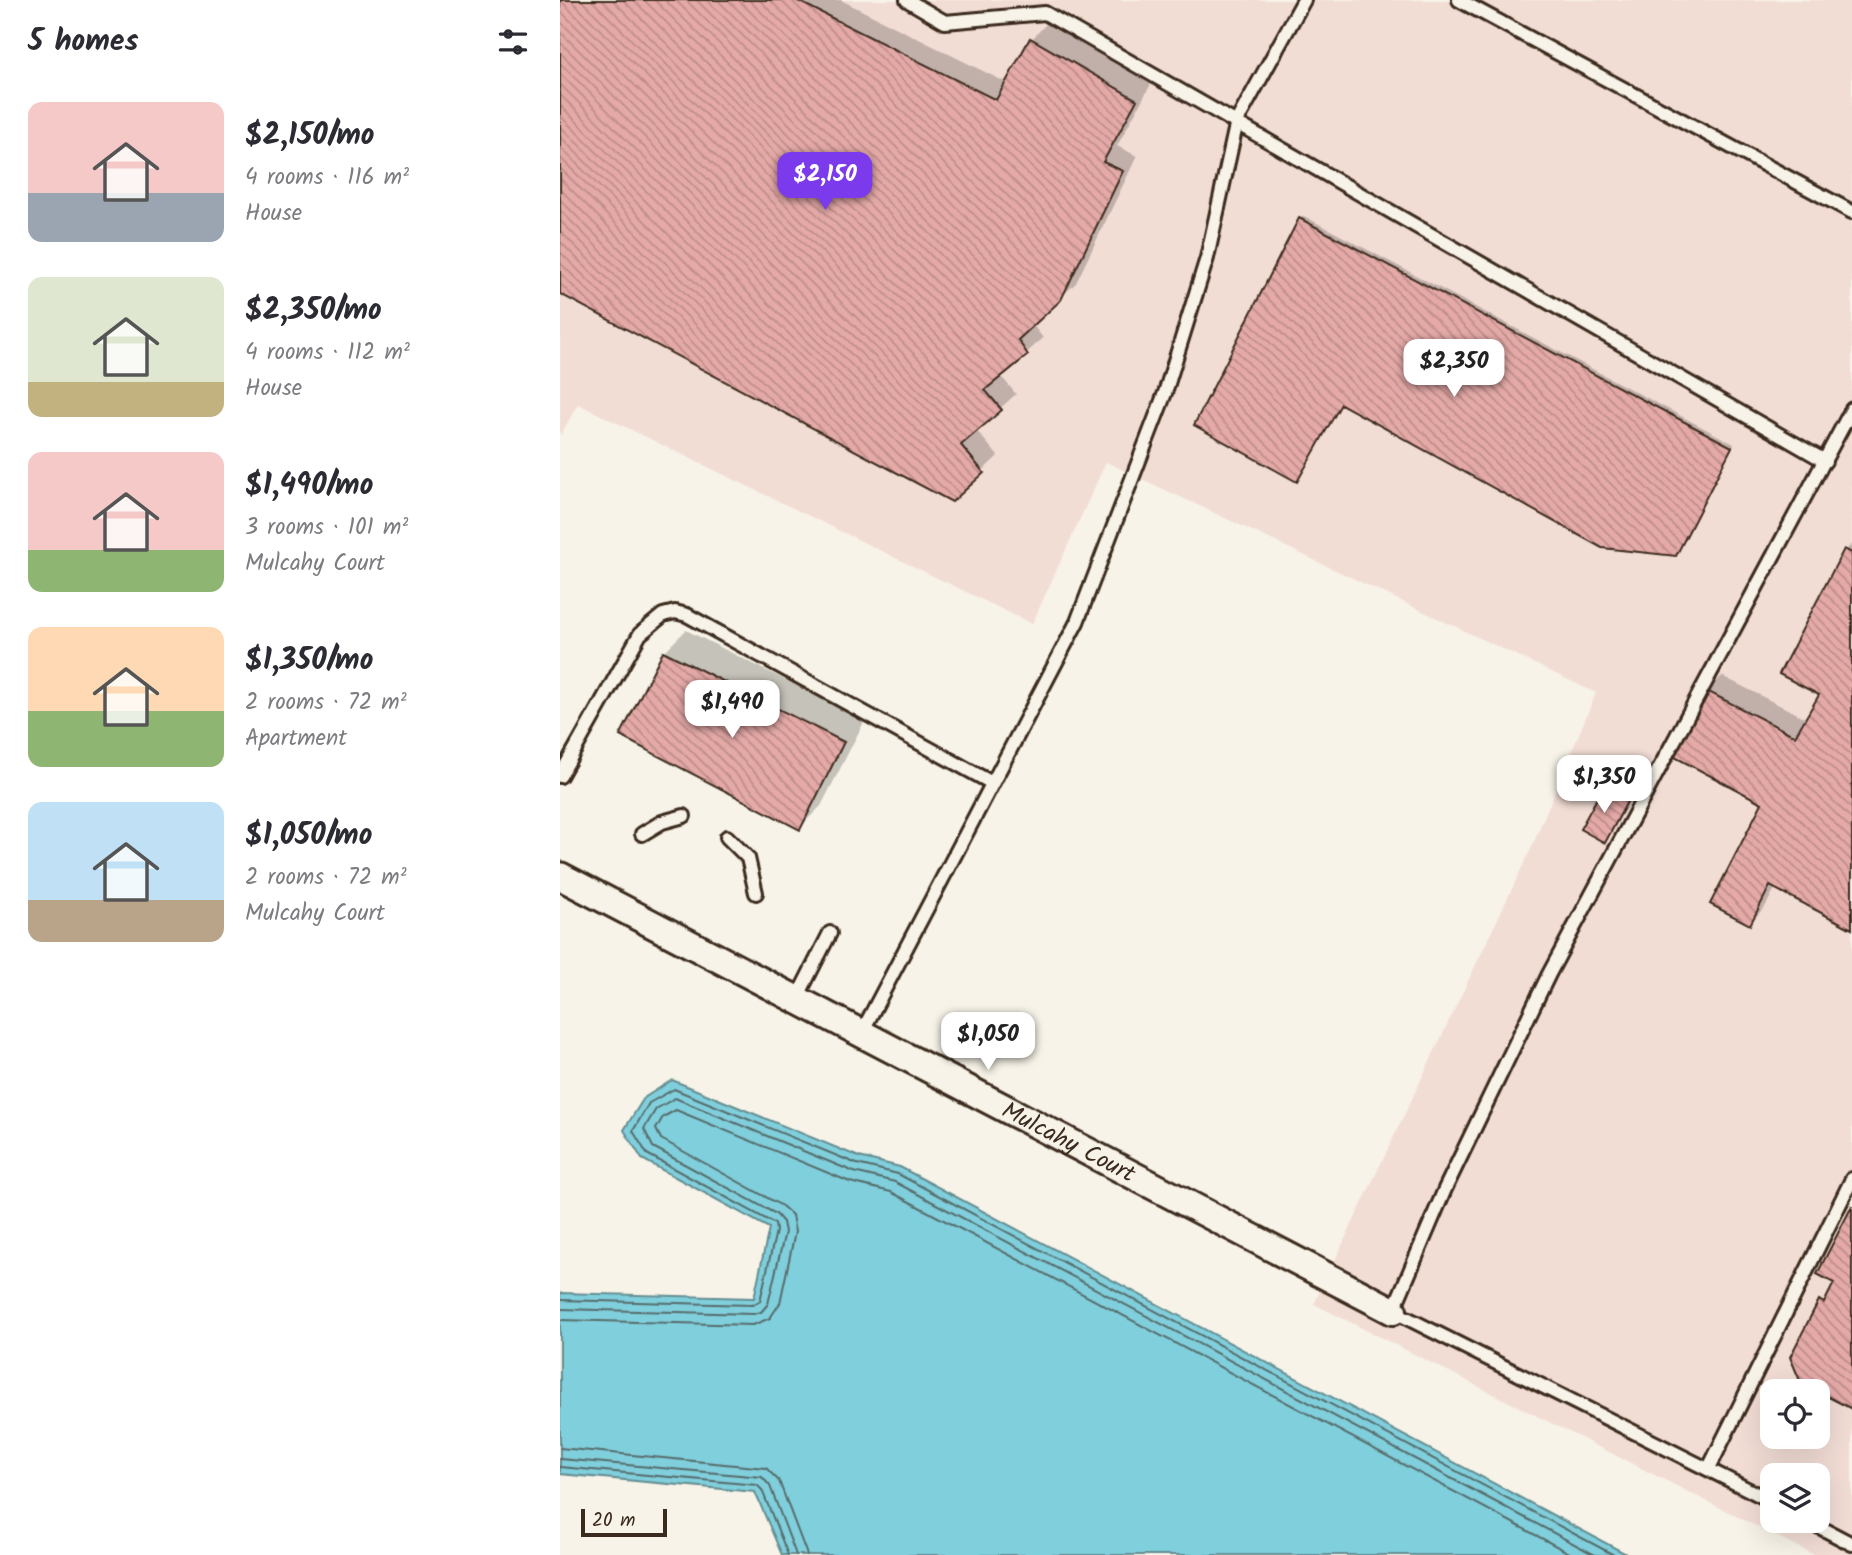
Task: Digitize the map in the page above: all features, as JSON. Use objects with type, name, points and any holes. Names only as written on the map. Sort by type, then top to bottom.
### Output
[{"type":"street","name":"Mulcahy Court","points":[[560,876],[1393,1311]]},
{"type":"lane","points":[[907,0],[945,22],[1045,13],[1825,461]]},
{"type":"lane","points":[[862,1032],[1077,622],[1166,393],[1207,258],[1237,121],[1304,0]]},
{"type":"lane","points":[[1459,0],[1852,212]]},
{"type":"lane","points":[[1760,1495],[1393,1311],[1445,1189],[1549,974],[1852,409]]},
{"type":"lane","points":[[560,776],[640,634],[663,615],[675,612],[687,615],[992,783]]},
{"type":"lane","points":[[642,834],[662,822],[684,816]]},
{"type":"lane","points":[[727,837],[748,858],[756,893]]},
{"type":"lane","points":[[797,998],[830,933]]},
{"type":"lane","points":[[1709,1468],[1852,1179]]},
{"type":"lane","points":[[1830,1532],[1852,1544]]},
{"type":"shaded area","points":[[560,0],[1852,0],[1852,1555],[1814,1555],[1770,1533],[1830,1533],[1830,1463],[1760,1463],[1760,1528],[1314,1304],[1530,851],[1596,693],[1106,462],[1032,624],[578,404],[560,436]]},
{"type":"water","points":[[672,1080],[859,1157],[900,1167],[1628,1555],[782,1555],[755,1492],[560,1474],[560,1293],[754,1298],[769,1228],[642,1159],[624,1130],[644,1098]]},
{"type":"building","points":[[560,0],[796,0],[996,100],[1030,38],[1137,100],[1103,162],[1123,171],[1061,300],[1018,340],[1028,355],[985,390],[1002,410],[961,445],[984,473],[952,502],[560,294]]},
{"type":"building","points":[[1299,218],[1732,447],[1676,556],[1602,548],[1341,404],[1297,482],[1194,425]]},
{"type":"building","points":[[1844,549],[1852,553],[1852,929],[1770,886],[1750,925],[1710,904],[1762,803],[1671,755],[1705,690],[1795,736],[1819,695],[1779,674]]},
{"type":"building","points":[[663,651],[844,742],[800,830],[620,736]]},
{"type":"building","points":[[1603,787],[1628,800],[1605,843],[1580,829]]},
{"type":"building","points":[[1852,1206],[1852,1409],[1830,1398],[1830,1379],[1799,1379],[1790,1357],[1819,1300],[1824,1303],[1834,1283],[1817,1274]]}]
